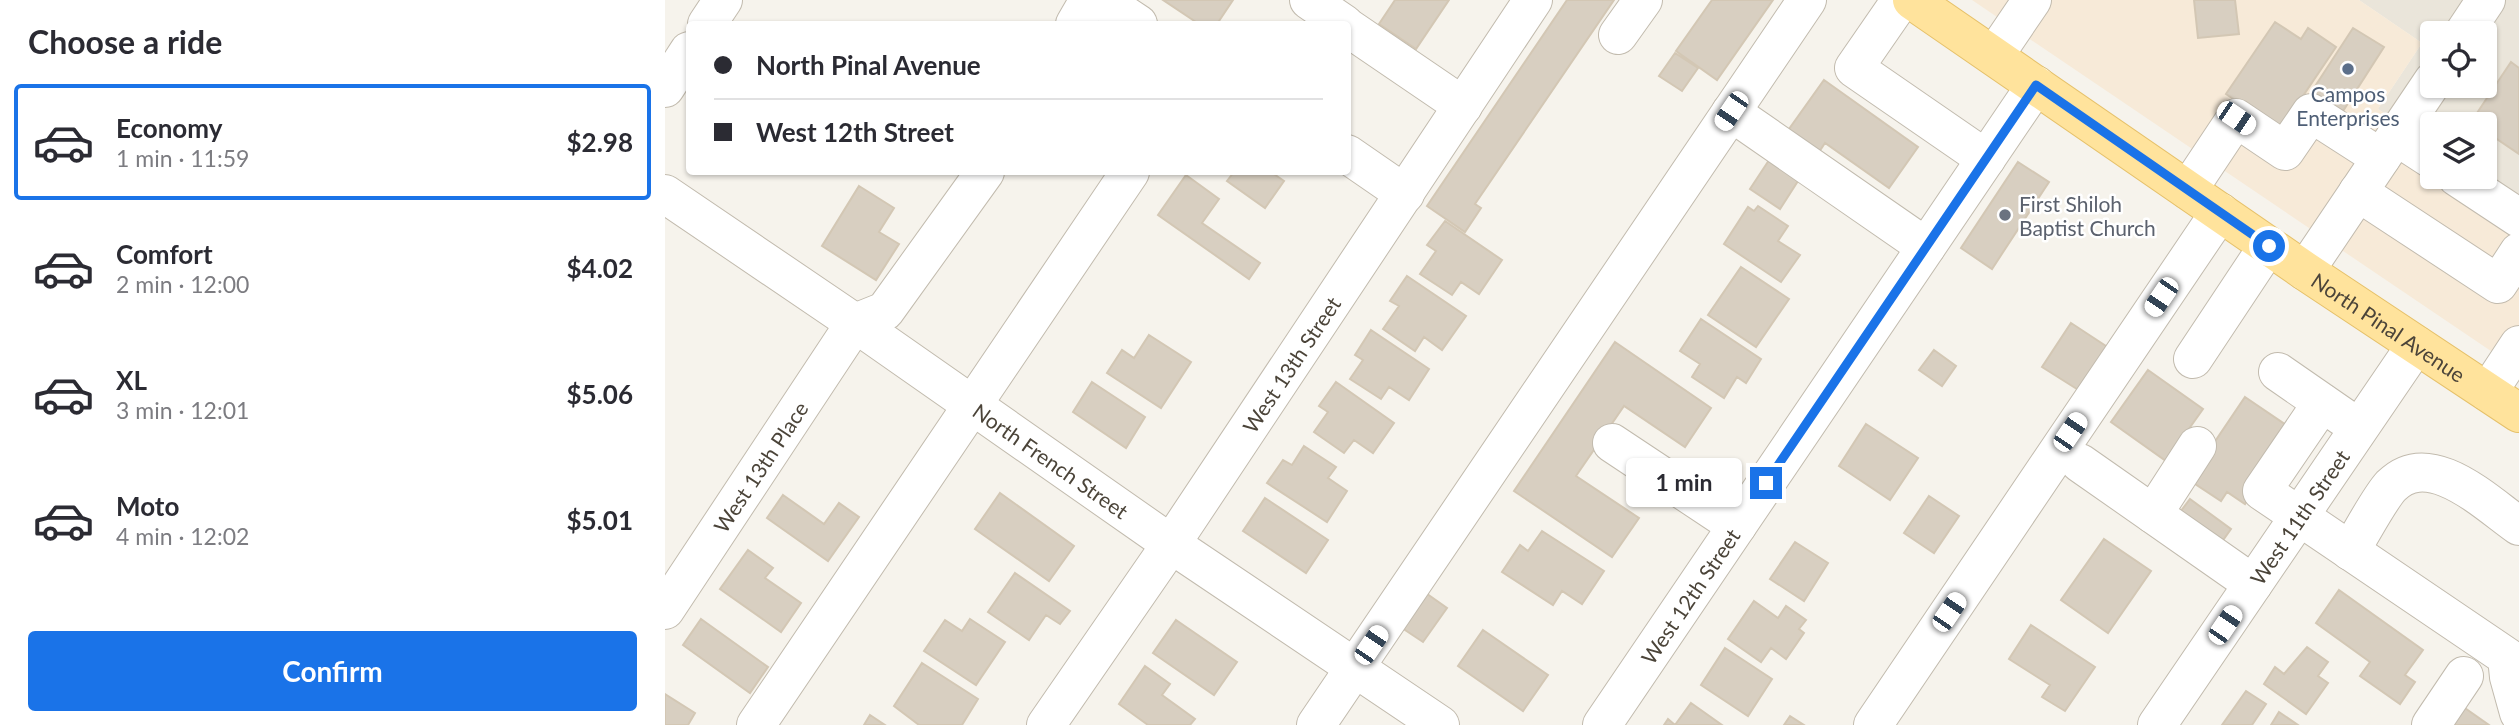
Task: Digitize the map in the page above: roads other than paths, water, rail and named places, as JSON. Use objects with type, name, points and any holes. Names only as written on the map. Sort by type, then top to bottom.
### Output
[{"type":"main road","name":"North Pinal Avenue","points":[[1912,0],[2305,271],[2504,402]]},
{"type":"street","points":[[709,21],[723,0]]},
{"type":"street","points":[[1077,21],[1089,0]]},
{"type":"street","points":[[1102,0],[1134,21]]},
{"type":"street","points":[[1309,0],[1339,21]]},
{"type":"street","name":"West 13th Street","points":[[1046,725],[1171,544],[1533,0]]},
{"type":"street","points":[[1618,35],[1643,0]]},
{"type":"street","points":[[1316,725],[1807,0]]},
{"type":"street","points":[[1901,0],[1854,68],[1986,159]]},
{"type":"street","points":[[1994,56],[2032,0]]},
{"type":"street","points":[[2472,21],[2486,0]]},
{"type":"street","points":[[1351,29],[1463,106]]},
{"type":"street","points":[[665,88],[686,56]]},
{"type":"street","name":"West 12th Street","points":[[1602,725],[2036,85]]},
{"type":"street","points":[[2305,271],[2421,98]]},
{"type":"street","points":[[1731,111],[1926,247]]},
{"type":"street","points":[[2188,190],[2236,118],[2285,151],[2311,113],[2388,147],[2420,156]]},
{"type":"street","points":[[1351,157],[1405,194]]},
{"type":"street","points":[[855,323],[885,311],[983,175]]},
{"type":"street","points":[[756,725],[1128,175]]},
{"type":"street","points":[[2475,189],[2519,218]]},
{"type":"street","points":[[2358,192],[2498,284],[2519,252]]},
{"type":"street","name":"North French Street","points":[[665,194],[1171,544],[1440,725]]},
{"type":"street","points":[[1873,725],[2220,212]]},
{"type":"street","points":[[2193,359],[2269,246]]},
{"type":"street","name":"West 13th Place","points":[[665,611],[855,323]]},
{"type":"street","name":"West 11th Street","points":[[2157,725],[2416,345]]},
{"type":"street","points":[[2504,402],[2519,345]]},
{"type":"street","points":[[2278,372],[2359,428]]},
{"type":"street","points":[[2322,403],[2262,491],[2507,657],[2509,677],[2519,713]]},
{"type":"street","points":[[1612,443],[1737,526]]},
{"type":"street","points":[[2153,514],[2197,446]]},
{"type":"street","points":[[2080,463],[2253,584]]},
{"type":"street","points":[[2350,551],[2391,486],[2412,472],[2428,472],[2451,478],[2519,526]]},
{"type":"street","points":[[2431,725],[2464,676]]},
{"type":"place","name":"Campos Enterprises","points":[[2348,69]]},
{"type":"place","name":"First Shiloh Baptist Church","points":[[2005,215]]}]
